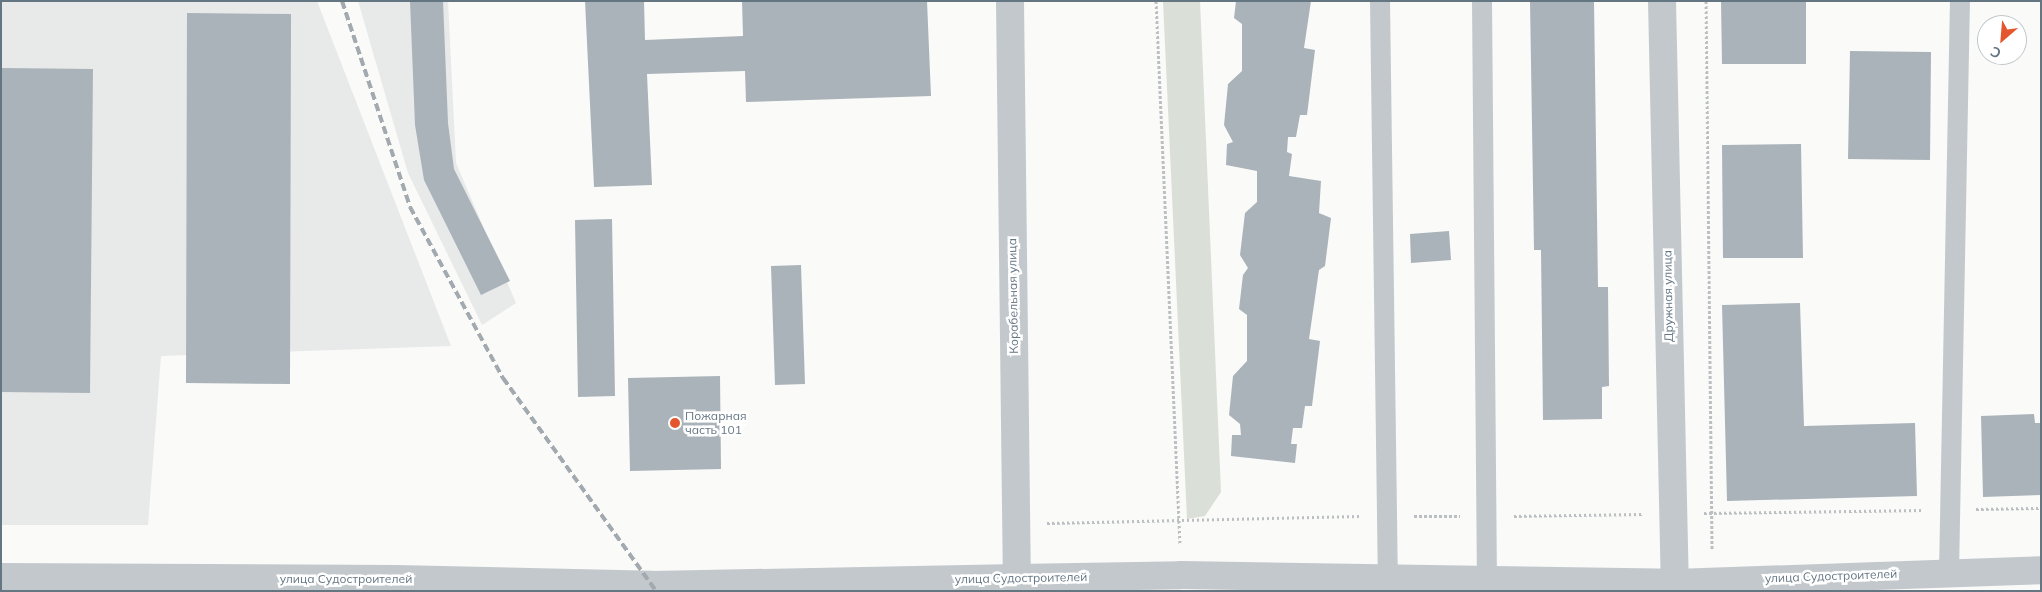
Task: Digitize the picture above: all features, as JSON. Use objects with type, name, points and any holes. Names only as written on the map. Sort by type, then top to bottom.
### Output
[{"type":"street","name":"Корабельная улица","points":[[1010,1],[1017,584]]},
{"type":"street","name":"Дружная улица","points":[[1662,1],[1675,587]]},
{"type":"street","name":"улица Судостроителей","points":[[1,576],[605,588],[1017,584],[1181,575],[1387,584],[1487,580],[1675,587],[1712,581],[2041,570]]},
{"type":"lane","points":[[1380,1],[1388,515],[1387,584]]},
{"type":"lane","points":[[1482,1],[1487,580]]},
{"type":"lane","points":[[1949,572],[1960,1]]},
{"type":"path","points":[[1156,1],[1181,575]]},
{"type":"path","points":[[1706,1],[1712,581]]},
{"type":"path","points":[[1016,523],[1179,522],[1388,515],[1486,517],[2041,508]]},
{"type":"shaded area","points":[[1,1],[317,1],[451,346],[161,356],[148,525],[1,525]]},
{"type":"shaded area","points":[[358,1],[448,1],[456,163],[516,303],[482,325],[408,173]]},
{"type":"shaded area","points":[[1163,1],[1200,1],[1221,492],[1205,516],[1187,519]]},
{"type":"building","points":[[410,1],[443,1],[448,123],[454,169],[510,281],[481,295],[424,180],[415,125]]},
{"type":"building","points":[[585,1],[644,1],[645,40],[743,36],[742,1],[927,1],[931,96],[746,102],[745,71],[647,74],[652,185],[594,187]]},
{"type":"building","points":[[1236,1],[1311,1],[1304,48],[1315,50],[1307,115],[1300,115],[1296,137],[1288,137],[1287,152],[1292,154],[1289,176],[1321,181],[1319,213],[1331,218],[1325,266],[1319,270],[1309,339],[1320,341],[1312,406],[1305,406],[1302,428],[1293,428],[1291,444],[1297,444],[1295,463],[1231,456],[1232,435],[1241,435],[1240,424],[1229,415],[1233,376],[1247,361],[1247,315],[1239,309],[1243,275],[1248,268],[1240,255],[1245,213],[1257,202],[1257,171],[1226,165],[1227,144],[1233,142],[1224,125],[1228,84],[1242,71],[1242,24],[1234,18]]},
{"type":"building","points":[[1530,1],[1594,1],[1598,287],[1608,287],[1609,386],[1602,387],[1602,419],[1543,420],[1541,250],[1534,250]]},
{"type":"building","points":[[1721,1],[1806,1],[1806,64],[1722,64]]},
{"type":"building","points":[[187,13],[291,14],[290,384],[186,383]]},
{"type":"building","points":[[1850,51],[1931,52],[1930,160],[1848,159]]},
{"type":"building","points":[[1,68],[93,69],[90,393],[1,392]]},
{"type":"building","points":[[1801,144],[1803,258],[1723,258],[1722,145]]},
{"type":"building","points":[[612,219],[615,396],[578,397],[575,220]]},
{"type":"building","points":[[1449,231],[1451,260],[1411,263],[1410,234]]},
{"type":"building","points":[[801,265],[805,384],[775,385],[771,266]]},
{"type":"building","points":[[1800,303],[1804,426],[1915,423],[1917,496],[1727,501],[1722,305]]},
{"type":"building","name":"Пожарная часть 101","points":[[720,376],[721,469],[630,471],[628,378]]},
{"type":"building","points":[[2034,414],[2035,423],[2041,423],[2041,495],[1983,497],[1981,416]]},
{"type":"railway","points":[[342,1],[410,207],[503,378],[656,591]]},
{"type":"place","name":"Пожарная часть 101","points":[[675,423]]}]
